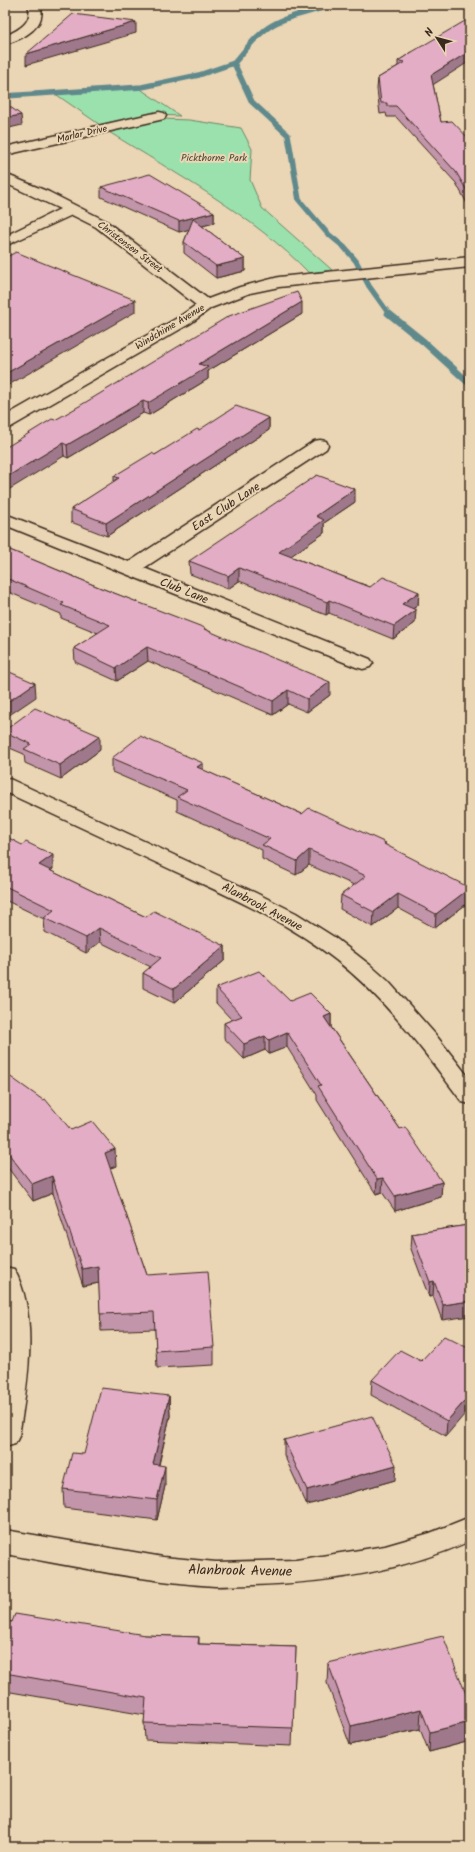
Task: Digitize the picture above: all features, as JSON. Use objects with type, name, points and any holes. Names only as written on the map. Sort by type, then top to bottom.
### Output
[{"type":"street","points":[[5,40],[21,33],[31,25],[35,10]]},
{"type":"street","name":"Marlar Drive","points":[[5,151],[159,116]]},
{"type":"street","name":"Christensen Street","points":[[5,178],[101,224],[206,305]]},
{"type":"street","points":[[5,242],[72,209]]},
{"type":"street","name":"Windchime Avenue","points":[[5,423],[185,320],[206,305],[245,290],[279,282],[470,262]]},
{"type":"street","name":"East Club Lane","points":[[131,569],[320,445]]},
{"type":"street","name":"Club Lane","points":[[5,519],[363,663]]},
{"type":"street","name":"Alanbrook Avenue","points":[[5,784],[237,892],[292,921],[343,954],[383,989],[419,1028],[470,1096]]},
{"type":"street","points":[[5,1276],[10,1288],[16,1330],[12,1395],[5,1436]]},
{"type":"street","name":"Alanbrook Avenue","points":[[5,1542],[163,1569],[216,1574],[296,1572],[385,1558],[437,1543],[470,1528]]},
{"type":"green space","points":[[139,88],[180,116],[155,115],[103,127],[54,93]]},
{"type":"green space","name":"Pickthorne Park","points":[[162,119],[189,120],[241,128],[252,149],[250,180],[262,208],[332,270],[309,273],[287,252],[239,214],[109,132]]},
{"type":"building","points":[[73,14],[136,22],[26,54]]},
{"type":"building","points":[[470,18],[470,51],[431,75],[441,122],[452,121],[470,140],[470,196],[456,172],[396,106],[387,106],[387,103],[381,103],[378,78],[405,62],[398,61]]},
{"type":"building","points":[[5,103],[21,115],[5,118]]},
{"type":"building","points":[[150,174],[214,212],[179,221],[101,187]]},
{"type":"building","points":[[193,219],[245,259],[216,266],[184,242]]},
{"type":"building","points":[[16,252],[135,300],[5,374],[5,258]]},
{"type":"building","points":[[297,292],[302,302],[199,364],[208,367],[148,403],[143,401],[67,445],[63,443],[5,478],[5,448],[52,419],[55,420],[76,408],[229,316]]},
{"type":"building","points":[[236,406],[269,418],[106,523],[71,509],[119,478],[114,476],[152,453],[155,455],[197,429],[199,430]]},
{"type":"building","points":[[317,475],[355,489],[316,516],[324,520],[279,552],[370,587],[383,577],[419,592],[402,604],[416,610],[394,626],[329,600],[327,602],[239,568],[228,576],[189,561]]},
{"type":"building","points":[[5,548],[101,588],[205,628],[204,629],[330,682],[307,699],[288,690],[273,701],[147,647],[116,668],[74,648],[110,625],[61,605],[64,603],[6,578],[9,576],[5,574]]},
{"type":"building","points":[[5,670],[35,683],[5,704]]},
{"type":"building","points":[[35,708],[100,736],[60,765],[24,749],[31,744],[5,732],[5,730]]},
{"type":"building","points":[[140,736],[203,763],[197,767],[302,814],[309,808],[386,843],[384,844],[470,888],[436,914],[398,894],[374,912],[341,895],[366,876],[309,850],[297,861],[262,845],[270,839],[177,797],[187,790],[112,758]]},
{"type":"building","points":[[5,836],[22,845],[26,842],[53,855],[39,865],[146,917],[154,911],[225,946],[174,989],[143,973],[161,958],[99,928],[86,938],[44,918],[54,910],[5,886]]},
{"type":"building","points":[[259,971],[290,1001],[310,993],[331,1014],[324,1017],[400,1129],[405,1127],[442,1182],[395,1196],[383,1178],[377,1179],[318,1086],[321,1085],[287,1032],[269,1040],[265,1036],[244,1044],[224,1023],[242,1016],[216,988]]},
{"type":"building","points":[[5,1073],[43,1100],[45,1099],[71,1130],[92,1121],[115,1149],[105,1153],[147,1275],[208,1271],[214,1347],[156,1351],[154,1312],[100,1314],[98,1266],[82,1269],[52,1176],[32,1184],[5,1149]]},
{"type":"building","points":[[468,1225],[470,1231],[470,1301],[443,1305],[434,1281],[430,1282],[412,1234]]},
{"type":"building","points":[[444,1336],[470,1349],[470,1395],[447,1421],[372,1380],[400,1350],[421,1361]]},
{"type":"building","points":[[101,1388],[169,1396],[153,1464],[165,1466],[157,1500],[63,1489],[72,1453],[84,1454]]},
{"type":"building","points":[[372,1416],[396,1465],[307,1490],[284,1440]]},
{"type":"building","points":[[15,1614],[145,1635],[199,1637],[198,1644],[296,1647],[293,1728],[144,1723],[146,1698],[5,1673],[5,1621],[12,1622]]},
{"type":"building","points":[[443,1636],[470,1704],[470,1722],[430,1732],[421,1709],[351,1726],[328,1663]]},
{"type":"waterway","points":[[234,63],[255,39],[269,27],[291,17],[331,5]]},
{"type":"waterway","points":[[5,96],[142,87],[199,75],[234,63]]},
{"type":"waterway","points":[[234,63],[252,102],[288,135],[299,200],[327,233],[344,247],[356,261],[369,286],[389,314]]},
{"type":"waterway","points":[[389,314],[424,342],[470,384]]}]
